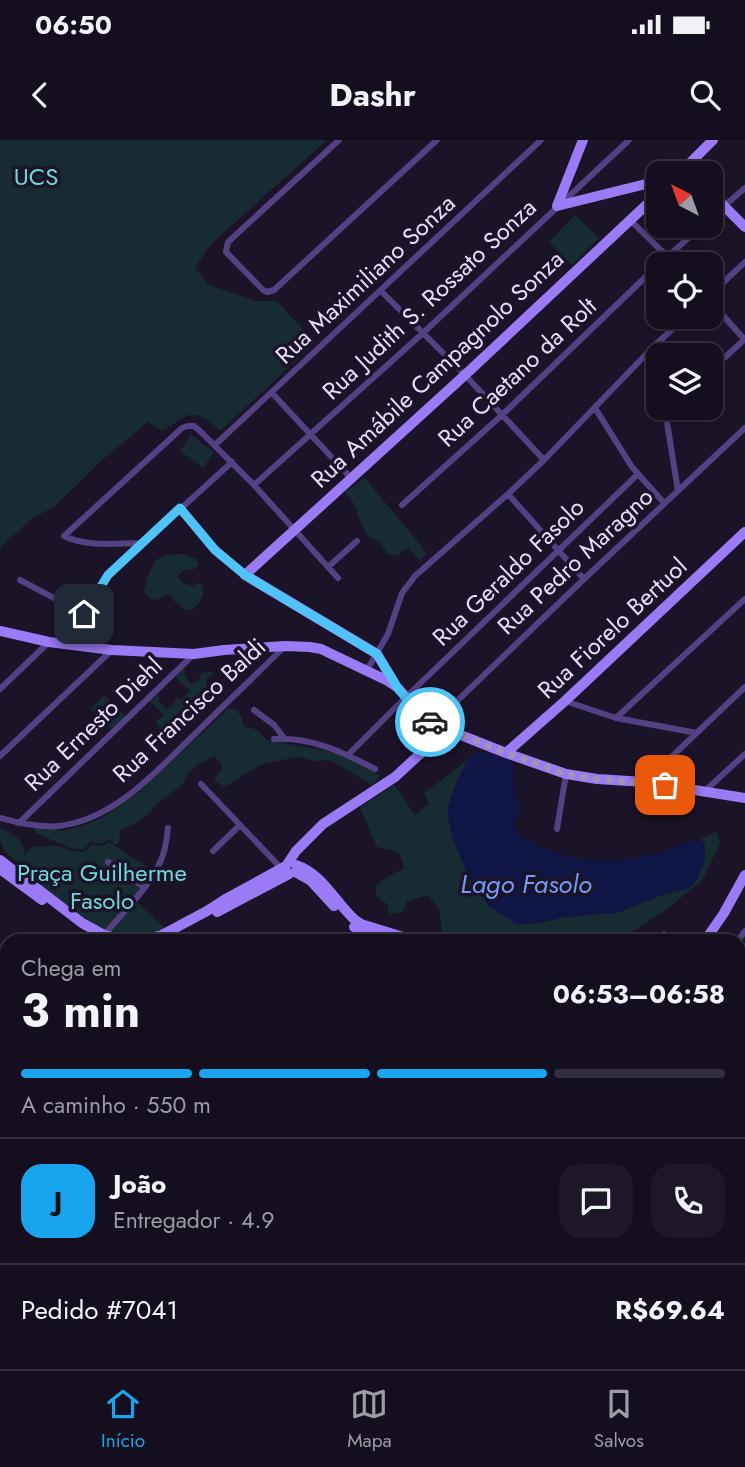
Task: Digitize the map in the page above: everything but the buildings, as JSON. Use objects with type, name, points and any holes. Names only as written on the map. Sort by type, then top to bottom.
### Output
[{"type":"street","points":[[339,140],[228,242],[226,252],[263,289],[270,292],[437,140]]},
{"type":"street","name":"Rua Maximiliano Sonza","points":[[215,446],[541,140]]},
{"type":"street","points":[[557,206],[583,140]]},
{"type":"street","name":"Rua Judith S. Rossato Sonza","points":[[254,485],[312,435],[629,140]]},
{"type":"street","points":[[695,161],[713,140]]},
{"type":"street","points":[[557,206],[646,184]]},
{"type":"street","points":[[745,188],[725,205],[745,227]]},
{"type":"street","name":"Rua Amábile Campagnolo Sonza","points":[[245,575],[465,376],[646,205]]},
{"type":"street","points":[[630,220],[663,252]]},
{"type":"street","name":"Rua Caetano da Rolt","points":[[672,252],[688,238]]},
{"type":"street","points":[[723,283],[745,262]]},
{"type":"street","name":"Rua Caetano da Rolt","points":[[402,505],[502,415],[646,277]]},
{"type":"street","points":[[381,291],[544,460]]},
{"type":"street","points":[[723,315],[745,340],[723,359]]},
{"type":"street","points":[[367,670],[388,634],[402,593],[408,584],[544,460],[673,329]]},
{"type":"street","points":[[272,393],[351,478]]},
{"type":"street","points":[[595,408],[638,475],[664,503]]},
{"type":"street","points":[[667,420],[678,491]]},
{"type":"street","points":[[144,543],[91,544],[64,536],[183,428],[194,426],[254,485],[338,578]]},
{"type":"street","name":"Rua Pedro Maragno","points":[[433,724],[745,428]]},
{"type":"street","points":[[68,644],[108,575],[232,462]]},
{"type":"street","name":"Rua Geraldo Fasolo","points":[[349,754],[638,475]]},
{"type":"street","points":[[508,494],[584,579]]},
{"type":"street","points":[[180,508],[215,550],[245,575],[377,654],[397,687],[418,713],[433,724],[566,774],[706,790],[745,798]]},
{"type":"street","name":"Rua Fiorelo Bertuol","points":[[506,753],[745,532]]},
{"type":"street","points":[[328,567],[356,541]]},
{"type":"street","points":[[20,580],[84,614]]},
{"type":"street","points":[[616,718],[745,598]]},
{"type":"street","points":[[0,631],[49,642],[112,650],[194,654],[285,646],[321,649],[397,687]]},
{"type":"street","points":[[0,689],[49,642]]},
{"type":"street","name":"Rua Francisco Baldi","points":[[0,818],[58,826],[110,808],[157,771],[285,646]]},
{"type":"street","points":[[0,756],[112,650]]},
{"type":"street","name":"Rua Ernesto Diehl","points":[[19,822],[194,654]]},
{"type":"street","points":[[645,782],[745,687]]},
{"type":"street","points":[[565,701],[616,718],[697,733]]},
{"type":"street","points":[[254,710],[274,725],[285,739]]},
{"type":"street","points":[[290,868],[293,855],[332,818],[395,777],[443,728]]},
{"type":"street","points":[[274,739],[313,743],[349,754],[376,769]]},
{"type":"street","points":[[706,790],[745,754]]},
{"type":"street","points":[[556,829],[566,774]]},
{"type":"street","points":[[201,784],[240,825],[290,868],[311,881],[344,918],[369,934]]},
{"type":"street","points":[[213,851],[240,825]]},
{"type":"street","points":[[108,934],[134,902],[163,856],[168,828]]},
{"type":"street","points":[[0,860],[97,934]]},
{"type":"street","points":[[108,862],[144,887]]},
{"type":"street","points":[[175,934],[290,868],[314,874],[361,924],[393,934]]},
{"type":"street","points":[[0,869],[79,927],[94,934]]},
{"type":"street","points":[[710,934],[745,875]]},
{"type":"street","points":[[162,934],[208,914]]},
{"type":"green space","name":"UCS","points":[[0,140],[327,140],[211,244],[195,267],[208,285],[256,301],[277,301],[315,343],[220,431],[209,421],[196,415],[183,417],[162,431],[148,422],[101,461],[54,507],[32,518],[0,548]]},
{"type":"green space","points":[[575,215],[599,238],[572,265],[549,242]]},
{"type":"green space","points":[[191,435],[214,452],[203,468],[180,451]]},
{"type":"green space","points":[[365,478],[427,553],[420,561],[408,548],[397,556],[388,554],[379,542],[366,534],[355,505],[345,492]]},
{"type":"green space","points":[[184,554],[196,559],[199,564],[195,569],[185,570],[178,578],[191,586],[202,583],[203,591],[201,600],[194,609],[185,610],[170,595],[156,600],[144,592],[151,567],[159,558]]},
{"type":"green space","points":[[181,668],[186,670],[184,675],[192,684],[199,679],[201,673],[215,673],[207,678],[206,694],[179,712],[174,727],[168,733],[166,731],[157,738],[154,736],[160,730],[156,721],[164,715],[151,699],[158,695],[159,702],[167,709],[177,698],[180,700],[190,691],[174,675]]},
{"type":"green space","points":[[104,695],[126,717],[112,730],[91,709]]},
{"type":"green space","points":[[228,709],[235,709],[244,726],[257,730],[267,740],[332,752],[380,776],[372,785],[330,760],[316,761],[297,757],[262,764],[224,787],[214,780],[222,768],[214,756],[199,764],[188,774],[183,784],[157,804],[150,813],[121,830],[118,844],[114,844],[110,839],[101,844],[91,842],[83,850],[70,848],[36,833],[34,828],[61,831],[103,817],[140,791]]},
{"type":"green space","points":[[473,755],[456,783],[448,807],[453,838],[469,878],[489,906],[533,924],[560,918],[614,914],[687,888],[694,884],[704,864],[705,847],[700,839],[717,831],[720,843],[703,879],[671,906],[629,934],[444,934],[439,908],[428,895],[407,901],[403,912],[389,914],[387,904],[377,897],[375,886],[404,868],[400,854],[377,847],[360,808],[394,785],[415,815],[429,803],[424,794]]},
{"type":"green space","name":"Praça Guilherme Fasolo","points":[[0,827],[19,839],[25,850],[24,857],[32,846],[59,846],[84,852],[93,844],[101,846],[109,842],[156,873],[136,901],[166,929],[145,934],[103,933],[16,869],[20,862],[3,848]]},
{"type":"water","name":"Lago Fasolo","points":[[477,752],[513,760],[514,790],[520,807],[514,826],[520,836],[540,847],[597,861],[651,855],[700,839],[705,847],[704,864],[694,884],[614,914],[516,924],[489,906],[469,878],[453,838],[448,817],[448,807],[456,783],[466,763]]},
{"type":"way so far","points":[[430,722],[566,774],[665,785]]},
{"type":"route","points":[[84,614],[108,575],[180,508],[215,550],[245,575],[377,654],[397,687],[418,713],[430,722]]}]
